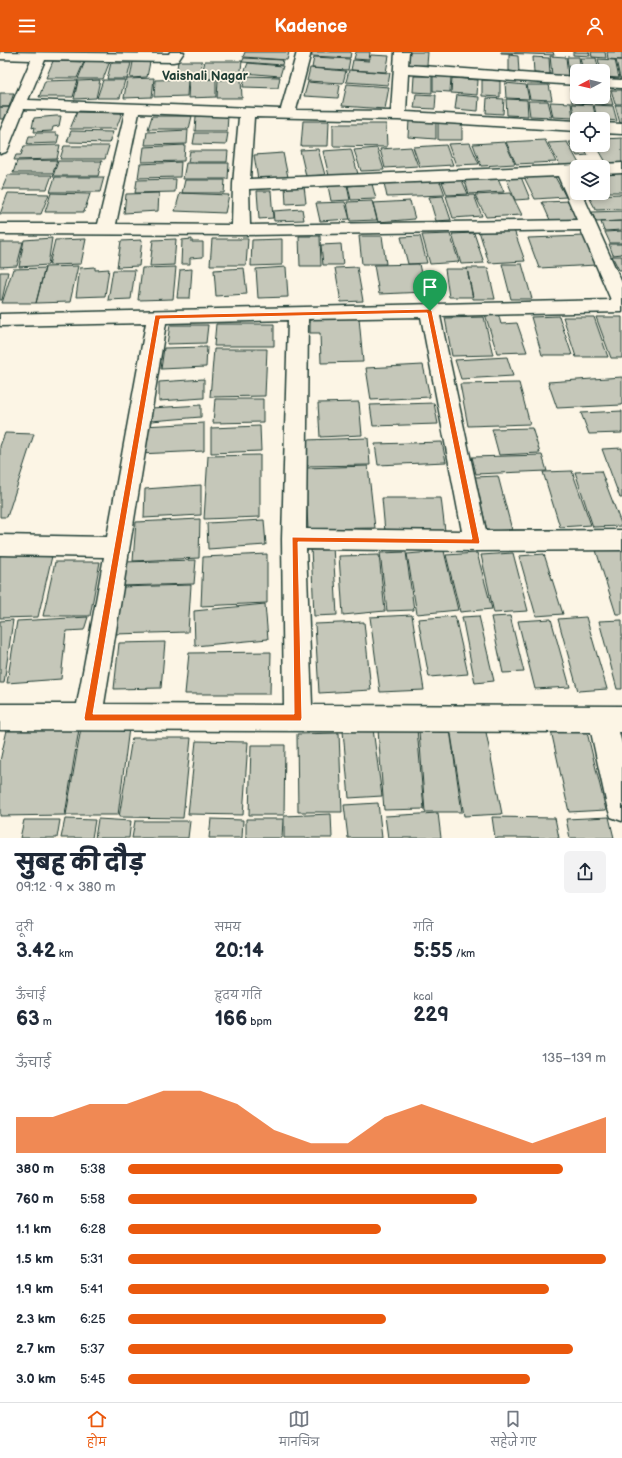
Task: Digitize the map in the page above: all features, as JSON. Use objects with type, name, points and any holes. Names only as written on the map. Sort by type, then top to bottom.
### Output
[{"type":"street","points":[[0,55],[40,54],[174,58],[177,52]]},
{"type":"street","points":[[287,114],[304,52]]},
{"type":"street","points":[[398,116],[402,52]]},
{"type":"street","points":[[0,149],[40,54]]},
{"type":"street","points":[[401,69],[570,81]]},
{"type":"street","points":[[610,83],[622,84]]},
{"type":"street","points":[[19,104],[247,113],[398,116],[570,126]]},
{"type":"street","points":[[106,229],[133,108]]},
{"type":"street","points":[[241,230],[241,184],[247,113]]},
{"type":"street","points":[[610,128],[622,129]]},
{"type":"street","points":[[610,169],[622,168]]},
{"type":"street","points":[[241,184],[570,171]]},
{"type":"street","points":[[0,320],[430,311],[622,305],[588,225],[580,200]]},
{"type":"street","points":[[0,229],[241,230],[588,225]]},
{"type":"street","points":[[430,311],[476,542]]},
{"type":"street","points":[[298,314],[294,539],[298,718]]},
{"type":"street","points":[[88,718],[157,317]]},
{"type":"street","points":[[294,539],[476,542],[622,540]]},
{"type":"street","points":[[0,545],[118,547]]},
{"type":"street","points":[[0,717],[612,719],[622,806]]},
{"type":"building","points":[[245,52],[289,52],[287,60],[243,57]]},
{"type":"building","points":[[312,52],[351,52],[350,58],[311,56]]},
{"type":"building","points":[[356,52],[370,52],[369,60],[354,59]]},
{"type":"building","points":[[409,52],[428,52],[427,65],[407,66]]},
{"type":"building","points":[[553,52],[554,55],[501,53]]},
{"type":"building","points":[[573,52],[589,52],[590,56],[573,55]]},
{"type":"building","points":[[591,52],[605,52],[606,58],[592,57]]},
{"type":"building","points":[[607,52],[622,52],[622,60],[608,59]]},
{"type":"building","points":[[371,55],[389,56],[386,72],[351,70],[353,60],[369,61]]},
{"type":"building","points":[[509,55],[518,56],[519,72],[509,71]]},
{"type":"building","points":[[550,56],[566,57],[568,76],[552,75]]},
{"type":"building","points":[[314,57],[350,59],[348,70],[312,68]]},
{"type":"building","points":[[533,57],[549,58],[550,74],[534,73]]},
{"type":"building","points":[[567,57],[579,57],[580,64],[570,64],[569,75]]},
{"type":"building","points":[[244,58],[283,60],[282,65],[242,62]]},
{"type":"building","points":[[580,58],[596,58],[597,64],[581,64]]},
{"type":"building","points":[[598,59],[615,60],[619,78],[610,77],[610,64],[599,64]]},
{"type":"building","points":[[616,60],[622,60],[622,78],[620,78]]},
{"type":"building","points":[[53,61],[84,62],[77,78],[46,78]]},
{"type":"building","points":[[85,61],[110,61],[103,79],[78,79]]},
{"type":"building","points":[[178,61],[202,61],[201,76],[176,77]]},
{"type":"building","points":[[205,61],[242,61],[240,79],[201,79]]},
{"type":"building","points":[[133,62],[150,62],[147,77],[130,78]]},
{"type":"building","points":[[111,63],[131,63],[127,79],[107,79]]},
{"type":"building","points":[[248,63],[283,66],[280,76],[244,73]]},
{"type":"building","points":[[310,68],[346,71],[343,83],[307,81]]},
{"type":"building","points":[[349,70],[390,73],[388,85],[346,82]]},
{"type":"building","points":[[245,76],[280,77],[278,88],[243,87]]},
{"type":"building","points":[[414,76],[432,76],[432,93],[413,92]]},
{"type":"building","points":[[433,76],[451,77],[450,92],[433,91]]},
{"type":"building","points":[[154,78],[152,97],[124,98],[127,79]]},
{"type":"building","points":[[452,78],[478,80],[477,95],[451,93]]},
{"type":"building","points":[[188,79],[187,96],[154,97],[155,80]]},
{"type":"building","points":[[216,79],[216,97],[188,98],[189,80]]},
{"type":"building","points":[[241,79],[242,98],[217,98],[218,80]]},
{"type":"building","points":[[78,80],[73,97],[39,97],[45,81]]},
{"type":"building","points":[[100,80],[96,98],[74,99],[78,81]]},
{"type":"building","points":[[103,80],[125,80],[120,98],[97,98]]},
{"type":"building","points":[[482,80],[500,81],[500,97],[482,96]]},
{"type":"building","points":[[308,82],[340,85],[338,98],[304,96]]},
{"type":"building","points":[[505,83],[526,85],[529,99],[506,98]]},
{"type":"building","points":[[347,84],[389,87],[385,109],[342,106]]},
{"type":"building","points":[[527,85],[549,85],[552,100],[530,99]]},
{"type":"building","points":[[611,90],[622,90],[622,104],[615,104]]},
{"type":"building","points":[[0,93],[14,93],[9,107],[0,107]]},
{"type":"building","points":[[416,94],[436,95],[435,109],[414,108]]},
{"type":"building","points":[[610,94],[613,105],[595,104],[610,104]]},
{"type":"building","points":[[457,95],[479,97],[478,111],[455,109]]},
{"type":"building","points":[[487,98],[504,99],[503,114],[486,113]]},
{"type":"building","points":[[506,99],[527,100],[528,116],[507,115]]},
{"type":"building","points":[[528,101],[548,101],[552,117],[530,116]]},
{"type":"building","points":[[550,102],[571,104],[572,112],[570,112],[570,118],[553,117]]},
{"type":"building","points":[[572,104],[593,105],[594,112],[574,112]]},
{"type":"building","points":[[594,105],[613,106],[617,121],[610,120],[610,112],[596,112]]},
{"type":"building","points":[[615,105],[622,105],[622,123],[620,123]]},
{"type":"building","points":[[0,107],[10,107],[4,119],[0,119]]},
{"type":"building","points":[[77,112],[122,113],[116,129],[70,129]]},
{"type":"building","points":[[61,116],[59,126],[53,127],[52,131],[34,132],[35,127],[32,128],[34,118]]},
{"type":"building","points":[[152,116],[192,116],[189,129],[148,129]]},
{"type":"building","points":[[196,116],[228,116],[227,131],[195,131]]},
{"type":"building","points":[[409,120],[436,122],[436,139],[408,137]]},
{"type":"building","points":[[303,121],[329,121],[328,146],[301,146]]},
{"type":"building","points":[[438,121],[462,123],[462,140],[438,140]]},
{"type":"building","points":[[333,124],[386,124],[387,147],[333,146]]},
{"type":"building","points":[[188,130],[187,144],[145,145],[147,132]]},
{"type":"building","points":[[71,131],[113,132],[109,143],[67,142]]},
{"type":"building","points":[[36,133],[56,133],[56,135],[59,135],[57,143],[27,144],[29,136],[35,136]]},
{"type":"building","points":[[195,133],[228,133],[226,145],[193,144]]},
{"type":"building","points":[[622,138],[622,164],[610,164],[610,160],[605,160],[600,152],[610,152],[610,139]]},
{"type":"building","points":[[545,140],[556,162],[516,164],[506,142]]},
{"type":"building","points":[[505,142],[515,164],[481,166],[473,144]]},
{"type":"building","points":[[567,142],[570,147],[570,152],[573,152],[577,160],[570,160],[570,167],[561,167],[548,143]]},
{"type":"building","points":[[470,143],[479,164],[456,165],[448,144]]},
{"type":"building","points":[[60,145],[57,159],[14,160],[16,155],[21,155],[24,146]]},
{"type":"building","points":[[185,145],[184,161],[142,162],[144,147]]},
{"type":"building","points":[[446,145],[453,165],[420,167],[413,147]]},
{"type":"building","points":[[64,146],[109,146],[105,159],[60,159]]},
{"type":"building","points":[[411,147],[418,166],[385,168],[380,149]]},
{"type":"building","points":[[377,148],[384,170],[361,171],[354,150]]},
{"type":"building","points":[[318,149],[325,175],[306,176],[300,150]]},
{"type":"building","points":[[351,149],[358,174],[329,176],[323,151]]},
{"type":"building","points":[[190,151],[228,151],[227,162],[188,162]]},
{"type":"building","points":[[575,152],[586,152],[588,155],[577,156]]},
{"type":"building","points":[[283,153],[288,177],[258,180],[254,155]]},
{"type":"building","points":[[57,160],[53,173],[13,173],[17,161]]},
{"type":"building","points":[[58,161],[102,161],[98,176],[53,176]]},
{"type":"building","points":[[181,162],[180,177],[138,178],[140,164]]},
{"type":"building","points":[[186,163],[229,163],[228,179],[183,179]]},
{"type":"building","points":[[622,173],[622,192],[610,192],[610,174]]},
{"type":"building","points":[[8,175],[52,175],[47,189],[2,189]]},
{"type":"building","points":[[554,175],[566,197],[535,199],[524,177]]},
{"type":"building","points":[[497,176],[504,192],[469,194],[464,178]]},
{"type":"building","points":[[55,177],[104,177],[100,192],[50,192]]},
{"type":"building","points":[[521,177],[530,199],[515,200],[506,178]]},
{"type":"building","points":[[461,178],[468,194],[447,195],[441,179]]},
{"type":"building","points":[[176,179],[175,192],[135,193],[137,180]]},
{"type":"building","points":[[185,180],[225,180],[224,193],[182,193]]},
{"type":"building","points":[[440,181],[445,195],[387,197],[384,183]]},
{"type":"building","points":[[372,184],[376,199],[351,200],[348,186]]},
{"type":"building","points":[[347,185],[350,200],[331,201],[328,186]]},
{"type":"building","points":[[285,186],[304,186],[306,203],[286,204]]},
{"type":"building","points":[[257,191],[271,191],[273,218],[259,219]]},
{"type":"building","points":[[8,193],[49,194],[41,214],[0,214]]},
{"type":"building","points":[[51,193],[90,194],[84,212],[45,212]]},
{"type":"building","points":[[159,193],[158,211],[124,213],[126,194]]},
{"type":"building","points":[[180,193],[229,195],[225,213],[175,211]]},
{"type":"building","points":[[511,193],[522,215],[486,217],[475,195]]},
{"type":"building","points":[[610,194],[622,194],[622,209],[596,210],[591,200],[610,200]]},
{"type":"building","points":[[474,195],[482,216],[453,218],[446,196]]},
{"type":"building","points":[[443,196],[451,220],[436,221],[429,197]]},
{"type":"building","points":[[372,201],[377,220],[350,221],[347,202]]},
{"type":"building","points":[[410,201],[415,219],[378,222],[373,203]]},
{"type":"building","points":[[571,201],[580,219],[550,220],[542,202]]},
{"type":"building","points":[[345,202],[350,219],[320,221],[316,203]]},
{"type":"building","points":[[302,209],[304,220],[274,221],[273,211]]},
{"type":"building","points":[[622,211],[622,221],[596,222],[592,212]]},
{"type":"building","points":[[622,221],[622,230],[604,231],[601,222]]},
{"type":"building","points":[[514,230],[525,261],[489,263],[479,231]]},
{"type":"building","points":[[622,231],[622,243],[610,243],[605,232]]},
{"type":"building","points":[[474,233],[484,263],[461,264],[452,234]]},
{"type":"building","points":[[450,234],[459,262],[430,264],[422,235]]},
{"type":"building","points":[[299,236],[320,236],[321,266],[300,266]]},
{"type":"building","points":[[359,236],[382,236],[386,264],[362,264]]},
{"type":"building","points":[[420,236],[427,263],[408,264],[401,237]]},
{"type":"building","points":[[584,236],[597,265],[539,268],[528,238]]},
{"type":"building","points":[[52,238],[48,265],[19,267],[24,240]]},
{"type":"building","points":[[86,239],[81,264],[49,265],[55,240]]},
{"type":"building","points":[[176,239],[174,265],[150,266],[153,240]]},
{"type":"building","points":[[192,239],[192,242],[203,242],[203,257],[190,258],[190,264],[181,264],[182,240]]},
{"type":"building","points":[[212,239],[248,239],[246,265],[210,265]]},
{"type":"building","points":[[282,239],[282,265],[251,266],[252,240]]},
{"type":"building","points":[[142,240],[139,266],[117,267],[121,241]]},
{"type":"building","points":[[0,242],[23,242],[17,266],[0,267]]},
{"type":"building","points":[[341,244],[343,265],[323,265],[321,245]]},
{"type":"building","points":[[609,244],[622,244],[622,254],[613,255]]},
{"type":"building","points":[[612,256],[622,256],[622,270],[619,270]]},
{"type":"building","points":[[419,264],[425,292],[379,294],[374,265]]},
{"type":"building","points":[[502,264],[522,264],[532,299],[511,299]]},
{"type":"building","points":[[78,266],[70,302],[36,303],[45,267]]},
{"type":"building","points":[[95,267],[95,270],[109,269],[105,296],[76,297],[80,268]]},
{"type":"building","points":[[176,267],[173,299],[138,300],[142,268]]},
{"type":"building","points":[[286,267],[288,297],[258,298],[256,269]]},
{"type":"building","points":[[357,267],[363,301],[341,302],[335,268]]},
{"type":"building","points":[[45,268],[36,303],[2,303],[13,269]]},
{"type":"building","points":[[244,268],[247,294],[216,296],[214,270]]},
{"type":"building","points":[[467,268],[488,268],[495,299],[473,299]]},
{"type":"building","points":[[192,269],[190,298],[177,298],[180,270]]},
{"type":"building","points":[[445,269],[467,269],[473,297],[449,297]]},
{"type":"building","points":[[113,270],[135,270],[131,299],[108,300]]},
{"type":"building","points":[[0,272],[8,272],[2,300],[0,300]]},
{"type":"building","points":[[498,313],[501,324],[517,323],[527,352],[497,353],[485,314]]},
{"type":"building","points":[[559,316],[572,355],[542,355],[531,317]]},
{"type":"building","points":[[484,317],[493,355],[452,356],[445,318]]},
{"type":"building","points":[[563,317],[594,317],[608,357],[576,357]]},
{"type":"building","points":[[596,317],[622,317],[622,358],[611,358]]},
{"type":"building","points":[[310,318],[359,318],[363,362],[321,363],[320,333],[310,333]]},
{"type":"building","points":[[216,324],[274,324],[274,346],[214,346]]},
{"type":"building","points":[[170,325],[208,325],[206,343],[167,344]]},
{"type":"building","points":[[207,347],[206,367],[161,369],[164,348]]},
{"type":"building","points":[[214,349],[267,349],[265,396],[210,397]]},
{"type":"building","points":[[507,357],[513,376],[461,379],[455,360]]},
{"type":"building","points":[[423,365],[430,397],[371,400],[366,368]]},
{"type":"building","points":[[622,377],[622,405],[557,408],[548,382]]},
{"type":"building","points":[[204,379],[204,398],[159,401],[159,382]]},
{"type":"building","points":[[519,383],[530,424],[468,426],[460,384]]},
{"type":"building","points":[[215,399],[263,399],[263,422],[213,423]]},
{"type":"building","points":[[359,402],[362,435],[320,437],[318,403]]},
{"type":"building","points":[[434,403],[438,424],[373,426],[370,405]]},
{"type":"building","points":[[201,405],[201,417],[151,421],[151,408]]},
{"type":"building","points":[[622,411],[622,433],[589,434],[581,413]]},
{"type":"building","points":[[204,423],[204,451],[139,454],[142,426]]},
{"type":"building","points":[[260,426],[261,451],[211,453],[211,428]]},
{"type":"building","points":[[532,428],[540,453],[499,455],[492,429]]},
{"type":"building","points":[[5,433],[34,434],[7,517],[0,517],[0,446]]},
{"type":"building","points":[[368,438],[370,465],[305,466],[305,440]]},
{"type":"building","points":[[442,442],[446,462],[378,465],[375,444]]},
{"type":"building","points":[[622,448],[622,498],[620,498],[602,449]]},
{"type":"building","points":[[260,455],[260,517],[204,519],[208,456]]},
{"type":"building","points":[[542,455],[547,471],[476,474],[472,457]]},
{"type":"building","points":[[368,466],[375,528],[308,529],[305,468]]},
{"type":"building","points":[[572,471],[591,525],[560,527],[543,472]]},
{"type":"building","points":[[601,471],[622,526],[593,527],[575,472]]},
{"type":"building","points":[[498,476],[512,530],[487,531],[475,477]]},
{"type":"building","points":[[201,485],[201,515],[144,518],[145,489]]},
{"type":"building","points":[[382,498],[441,498],[445,531],[385,532]]},
{"type":"building","points":[[200,519],[199,558],[133,561],[136,522]]},
{"type":"building","points":[[264,520],[266,545],[208,549],[207,523]]},
{"type":"building","points":[[333,546],[337,615],[314,616],[311,547]]},
{"type":"building","points":[[622,546],[622,614],[616,614],[595,547]]},
{"type":"building","points":[[444,551],[458,610],[417,614],[407,554]]},
{"type":"building","points":[[406,552],[414,610],[387,611],[380,553]]},
{"type":"building","points":[[477,553],[492,609],[460,612],[446,555]]},
{"type":"building","points":[[513,553],[528,611],[494,613],[481,555]]},
{"type":"building","points":[[267,554],[267,603],[201,606],[203,557]]},
{"type":"building","points":[[544,554],[563,614],[536,616],[519,556]]},
{"type":"building","points":[[0,555],[52,556],[38,617],[0,618]]},
{"type":"building","points":[[379,555],[385,611],[343,615],[339,556]]},
{"type":"building","points":[[196,560],[194,584],[119,586],[122,562]]},
{"type":"building","points":[[55,562],[100,562],[90,616],[43,616]]},
{"type":"building","points":[[191,585],[188,632],[114,634],[119,587]]},
{"type":"building","points":[[265,604],[268,639],[195,646],[194,611]]},
{"type":"building","points":[[412,615],[424,690],[380,692],[370,617]]},
{"type":"building","points":[[455,616],[468,674],[429,677],[418,619]]},
{"type":"building","points":[[479,616],[494,681],[475,683],[462,617]]},
{"type":"building","points":[[510,616],[524,672],[503,673],[491,617]]},
{"type":"building","points":[[88,617],[84,630],[66,631],[61,679],[7,683],[17,621]]},
{"type":"building","points":[[586,617],[607,689],[578,691],[558,619]]},
{"type":"building","points":[[551,619],[570,687],[535,689],[518,621]]},
{"type":"building","points":[[13,620],[4,683],[0,683],[0,621]]},
{"type":"building","points":[[622,620],[622,689],[617,689],[599,621]]},
{"type":"building","points":[[364,622],[371,690],[319,693],[315,624]]},
{"type":"building","points":[[165,642],[161,688],[114,689],[119,643]]},
{"type":"building","points":[[271,652],[270,694],[185,694],[189,653]]},
{"type":"building","points":[[585,724],[606,810],[569,812],[550,726]]},
{"type":"building","points":[[485,727],[502,814],[464,816],[450,728]]},
{"type":"building","points":[[81,728],[129,728],[118,815],[66,815]]},
{"type":"building","points":[[79,729],[65,815],[0,816],[0,761],[7,730]]},
{"type":"building","points":[[373,729],[382,796],[349,798],[343,731]]},
{"type":"building","points":[[417,729],[424,809],[384,810],[378,730]]},
{"type":"building","points":[[450,730],[462,812],[425,812],[419,731]]},
{"type":"building","points":[[339,733],[342,812],[298,812],[297,734]]},
{"type":"building","points":[[132,738],[191,738],[183,818],[119,817]]},
{"type":"building","points":[[196,741],[248,742],[243,815],[188,814]]},
{"type":"building","points":[[251,745],[285,745],[284,815],[249,815]]},
{"type":"building","points":[[378,803],[382,838],[348,838],[344,805]]},
{"type":"building","points":[[438,813],[441,838],[388,838],[385,816]]},
{"type":"building","points":[[331,814],[332,838],[284,838],[284,816]]},
{"type":"building","points":[[492,817],[555,818],[559,838],[495,838]]},
{"type":"building","points":[[609,817],[614,838],[570,838],[566,819]]},
{"type":"building","points":[[65,819],[95,820],[92,838],[61,838]]},
{"type":"building","points":[[98,819],[131,821],[129,838],[95,838]]},
{"type":"building","points":[[211,819],[243,820],[242,838],[209,838]]},
{"type":"building","points":[[246,819],[283,819],[282,838],[246,838]]},
{"type":"building","points":[[24,820],[60,820],[57,838],[20,838]]},
{"type":"building","points":[[135,821],[190,821],[188,838],[132,838]]},
{"type":"district","name":"Vaishali Nagar","points":[[205,76]]},
{"type":"route","points":[[430,311],[476,542],[294,539],[298,718],[88,718],[157,317],[430,311]]}]
